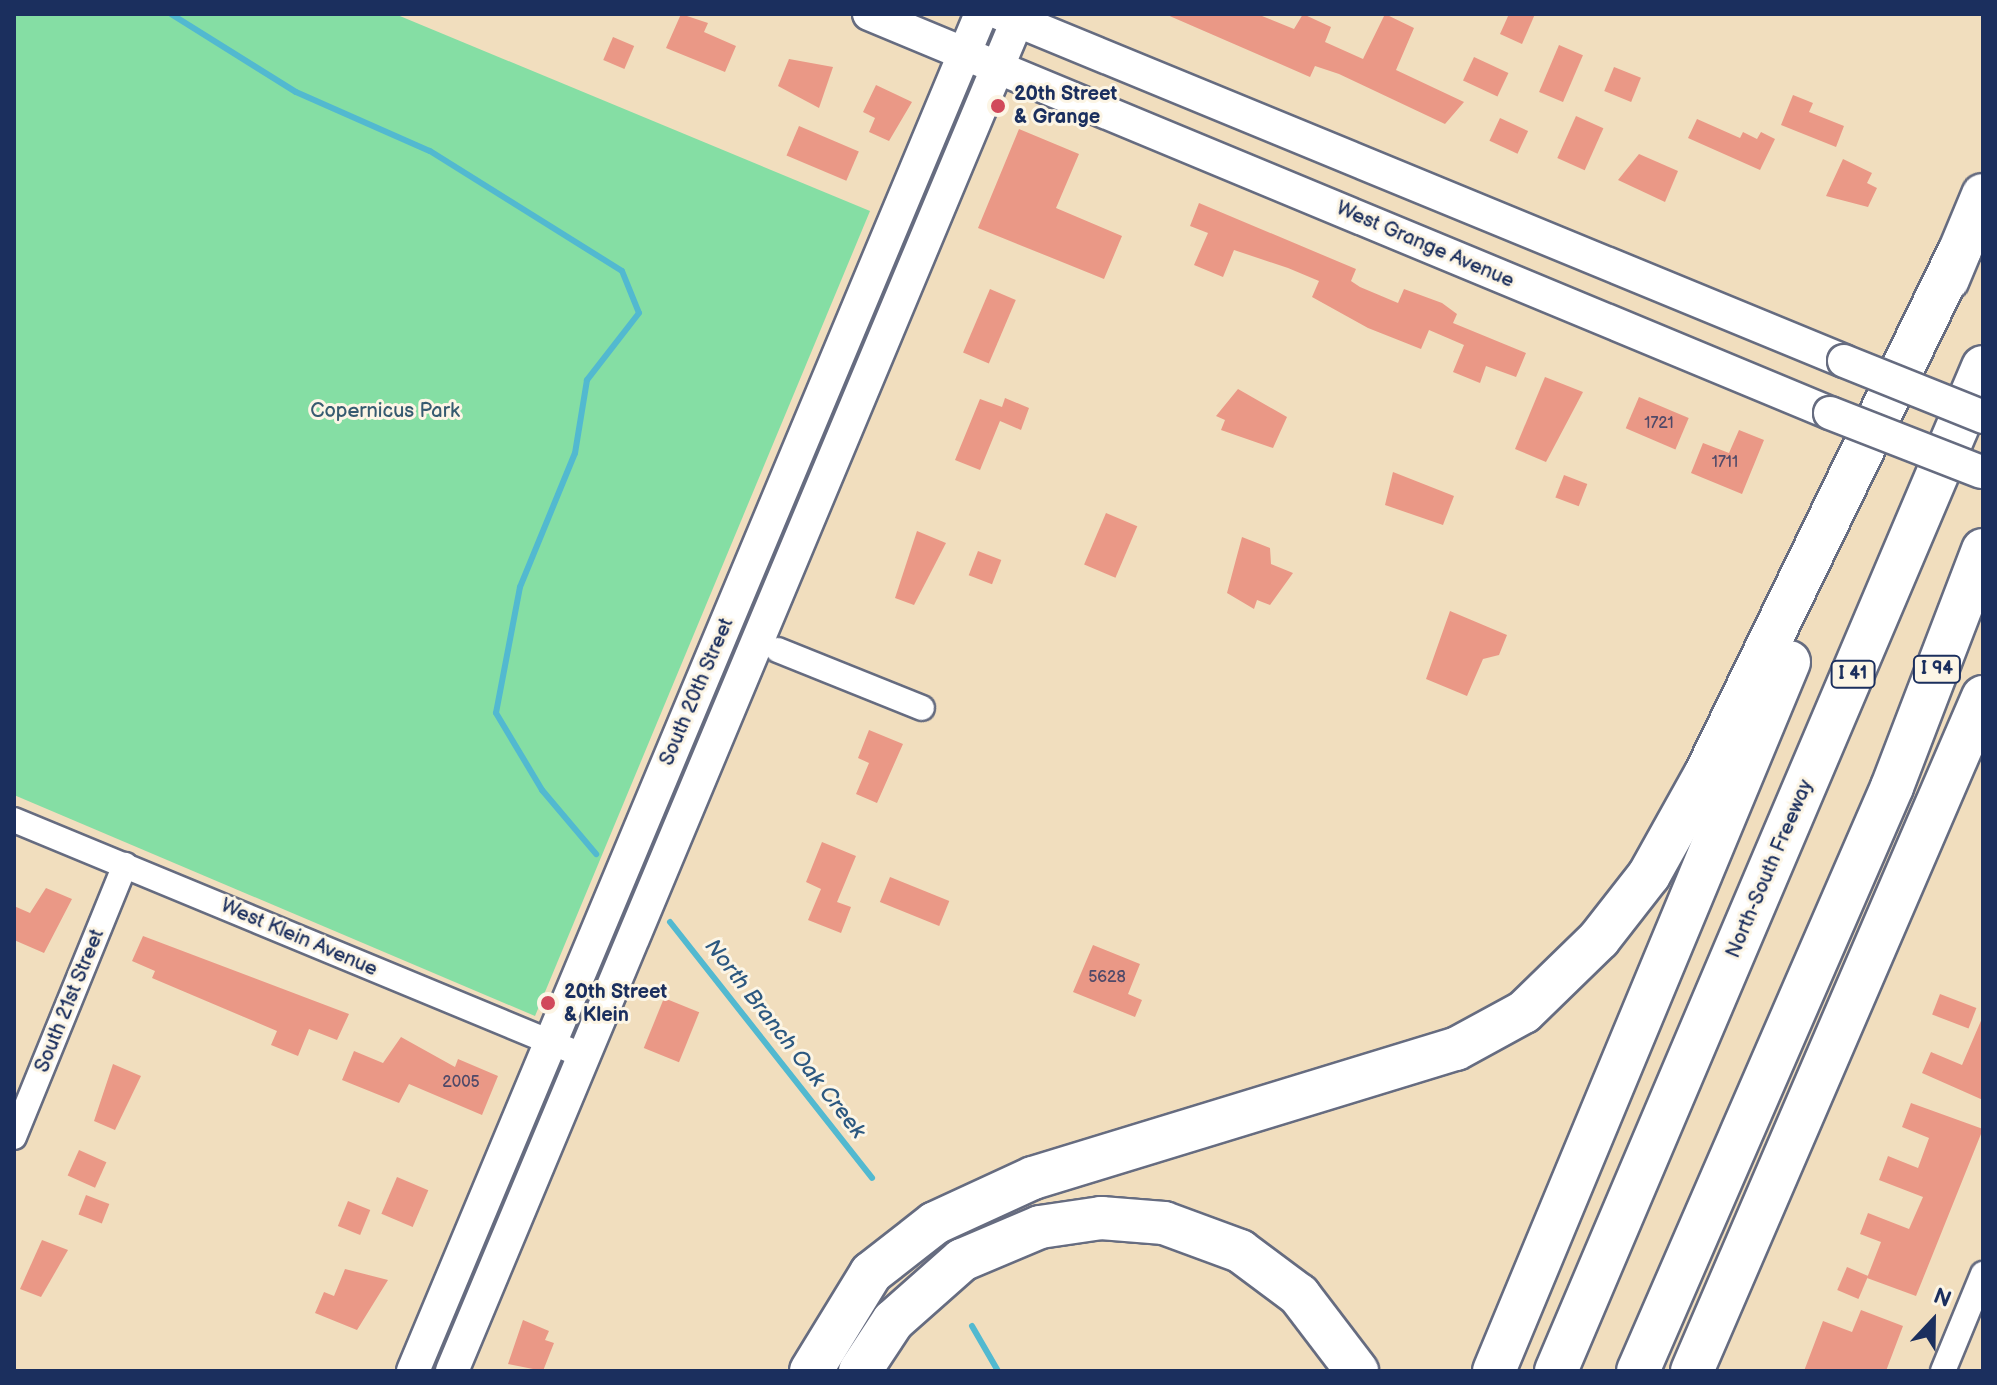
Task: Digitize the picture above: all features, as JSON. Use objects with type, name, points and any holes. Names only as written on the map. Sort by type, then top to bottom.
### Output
[{"type":"highway","points":[[1494,1371],[1983,195]]},
{"type":"highway","points":[[811,1371],[871,1273],[935,1223],[1033,1178],[1456,1049],[1524,1012],[1599,939],[1649,875],[1705,775],[1959,252]]},
{"type":"highway","name":"North-South Freeway","points":[[1556,1371],[1983,367]]},
{"type":"highway","name":"I 94","points":[[1892,787],[1983,550]]},
{"type":"highway","points":[[1638,1371],[1983,583]]},
{"type":"highway","points":[[1692,1371],[1983,697]]},
{"type":"highway","points":[[1719,1371],[1865,975]]},
{"type":"highway","points":[[860,1371],[893,1321],[962,1260],[1040,1227],[1101,1218],[1164,1223],[1240,1251],[1299,1295],[1357,1371]]},
{"type":"street","name":"West Grange Avenue","points":[[869,14],[1830,413],[1983,473]]},
{"type":"street","name":"South 20th Street","points":[[413,1371],[981,14]]},
{"type":"street","name":"South 20th Street","points":[[452,1371],[997,67],[1013,16]]},
{"type":"street","points":[[1013,16],[1153,77],[1983,417]]},
{"type":"street","points":[[1133,124],[1153,77]]},
{"type":"street","points":[[1648,337],[1669,289]]},
{"type":"street","points":[[778,650],[922,708]]},
{"type":"street","name":"West Klein Avenue","points":[[14,820],[584,1056]]},
{"type":"street","name":"South 21st Street","points":[[14,1137],[125,865]]},
{"type":"street","points":[[1943,1371],[1983,1274]]},
{"type":"green space","name":"Copernicus Park","points":[[14,14],[395,14],[870,211],[535,1016],[14,795]]},
{"type":"building","points":[[681,14],[708,23],[704,32],[736,46],[725,72],[666,48]]},
{"type":"building","points":[[1165,14],[1257,14],[1294,29],[1303,14],[1331,27],[1325,42],[1363,59],[1385,14],[1414,28],[1396,70],[1464,102],[1445,124],[1339,74],[1315,66],[1310,77]]},
{"type":"building","points":[[1509,14],[1535,14],[1522,44],[1500,34]]},
{"type":"building","points":[[613,37],[634,46],[624,69],[603,60]]},
{"type":"building","points":[[1559,45],[1583,55],[1563,102],[1539,92]]},
{"type":"building","points":[[1474,57],[1508,73],[1497,97],[1463,81]]},
{"type":"building","points":[[789,59],[833,67],[819,108],[778,86]]},
{"type":"building","points":[[1614,67],[1641,78],[1631,102],[1604,91]]},
{"type":"building","points":[[876,85],[912,102],[889,141],[869,132],[875,118],[863,112]]},
{"type":"building","points":[[1793,95],[1813,103],[1809,112],[1844,126],[1836,147],[1781,125]]},
{"type":"building","points":[[1576,116],[1603,128],[1585,170],[1557,158]]},
{"type":"building","points":[[1500,118],[1528,131],[1518,154],[1489,141]]},
{"type":"building","points":[[1697,119],[1740,138],[1743,132],[1757,139],[1761,132],[1775,139],[1760,170],[1688,138]]},
{"type":"building","points":[[799,126],[859,151],[846,181],[786,155]]},
{"type":"building","points":[[1019,129],[1079,154],[1056,208],[1122,236],[1104,279],[978,228]]},
{"type":"building","points":[[1639,154],[1678,171],[1665,202],[1618,180]]},
{"type":"building","points":[[1843,159],[1872,173],[1867,183],[1877,188],[1868,207],[1826,196]]},
{"type":"building","points":[[1199,203],[1356,269],[1351,281],[1398,303],[1404,289],[1442,303],[1457,314],[1453,323],[1526,353],[1516,377],[1486,366],[1480,383],[1453,372],[1464,345],[1429,330],[1421,349],[1368,328],[1312,297],[1319,281],[1288,268],[1234,250],[1223,277],[1194,265],[1208,233],[1190,226]]},
{"type":"building","points":[[990,289],[1016,300],[989,363],[963,353]]},
{"type":"building","points":[[1545,377],[1583,392],[1546,462],[1515,449]]},
{"type":"building","points":[[1238,389],[1287,417],[1273,448],[1221,430],[1225,420],[1216,416]]},
{"type":"building","points":[[1639,397],[1689,418],[1675,449],[1626,428]]},
{"type":"building","points":[[1005,398],[1029,408],[1021,430],[1000,421],[980,470],[955,460],[980,399],[1002,407]]},
{"type":"building","points":[[1739,430],[1764,440],[1742,494],[1691,473],[1703,443],[1729,453]]},
{"type":"building","points":[[1393,472],[1454,496],[1443,525],[1385,505]]},
{"type":"building","points":[[1564,475],[1587,484],[1579,506],[1555,497]]},
{"type":"building","points":[[1106,513],[1137,526],[1115,578],[1084,565]]},
{"type":"building","points":[[917,531],[946,543],[914,605],[895,598]]},
{"type":"building","points":[[1242,537],[1270,548],[1271,564],[1293,573],[1270,605],[1257,600],[1254,609],[1227,593]]},
{"type":"building","points":[[978,551],[1001,560],[992,584],[969,575]]},
{"type":"building","points":[[1450,611],[1507,635],[1499,655],[1483,659],[1467,696],[1426,679]]},
{"type":"building","points":[[869,730],[903,744],[877,803],[856,794],[869,763],[858,758]]},
{"type":"building","points":[[822,842],[856,856],[837,902],[851,907],[841,933],[808,920],[821,889],[806,882]]},
{"type":"building","points":[[890,877],[949,901],[939,926],[880,902]]},
{"type":"building","points":[[46,888],[72,899],[44,953],[14,940],[14,906],[30,913]]},
{"type":"building","points":[[143,936],[349,1014],[337,1040],[309,1029],[298,1056],[271,1045],[277,1031],[152,978],[155,971],[132,961]]},
{"type":"building","points":[[1093,945],[1140,964],[1128,994],[1142,1000],[1135,1017],[1073,992]]},
{"type":"building","points":[[1940,994],[1976,1008],[1969,1029],[1932,1015]]},
{"type":"building","points":[[664,998],[699,1012],[679,1062],[644,1048]]},
{"type":"building","points":[[1983,1016],[1983,1100],[1922,1073],[1931,1052],[1962,1065]]},
{"type":"building","points":[[401,1037],[455,1067],[458,1059],[498,1076],[482,1115],[409,1084],[399,1103],[342,1080],[354,1051],[383,1063]]},
{"type":"building","points":[[113,1064],[141,1076],[115,1130],[94,1121]]},
{"type":"building","points":[[1911,1103],[1983,1129],[1916,1296],[1867,1278],[1881,1242],[1860,1234],[1868,1213],[1909,1229],[1923,1197],[1879,1180],[1888,1156],[1918,1168],[1929,1138],[1902,1127]]},
{"type":"building","points":[[79,1150],[106,1162],[95,1188],[68,1176]]},
{"type":"building","points":[[397,1177],[428,1190],[413,1227],[381,1214]]},
{"type":"building","points":[[86,1195],[109,1204],[102,1224],[78,1215]]},
{"type":"building","points":[[348,1201],[370,1210],[360,1235],[338,1226]]},
{"type":"building","points":[[42,1240],[68,1250],[41,1297],[20,1289]]},
{"type":"building","points":[[1847,1267],[1868,1276],[1858,1299],[1837,1290]]},
{"type":"building","points":[[345,1269],[388,1280],[357,1330],[315,1313],[324,1292],[334,1296]]},
{"type":"building","points":[[1861,1310],[1903,1326],[1886,1371],[1804,1371],[1823,1321],[1852,1332]]},
{"type":"building","points":[[523,1320],[549,1331],[545,1340],[554,1343],[543,1371],[508,1364]]},
{"type":"waterway","name":"North Branch Oak Creek","points":[[171,14],[296,92],[430,151],[622,271],[639,313],[587,380],[575,453],[520,587],[496,713],[542,790],[596,854]]},
{"type":"waterway","name":"North Branch Oak Creek","points":[[670,922],[872,1178]]},
{"type":"waterway","name":"North Branch Oak Creek","points":[[972,1326],[998,1371]]},
{"type":"place","name":"20th Street & Grange","points":[[998,106]]},
{"type":"place","name":"20th Street & Klein","points":[[548,1003]]}]
